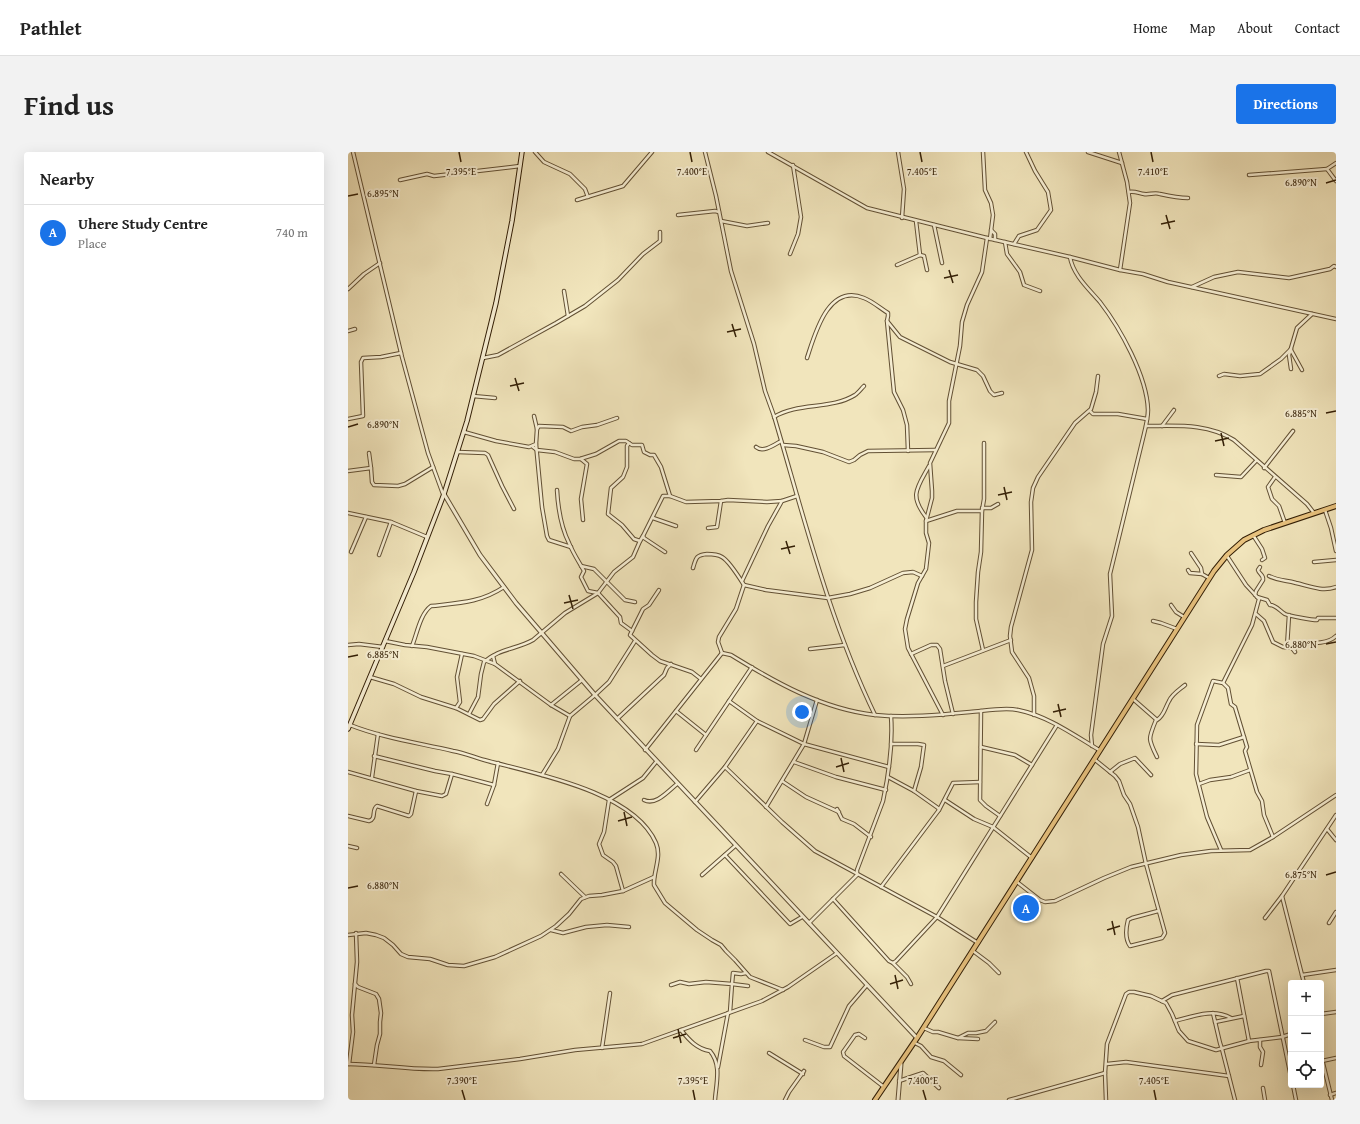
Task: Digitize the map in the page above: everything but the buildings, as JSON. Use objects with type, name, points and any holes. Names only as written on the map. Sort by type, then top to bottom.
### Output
[{"type":"main road","points":[[349,727],[428,537],[444,494],[457,452],[483,358],[496,303],[512,221],[522,152]]},
{"type":"main road","points":[[875,1100],[915,1043],[1209,578],[1227,555],[1244,540],[1264,530],[1336,506]]},
{"type":"street","points":[[354,152],[401,353],[428,453],[444,494],[480,555],[504,587],[595,696],[802,917],[918,1038]]},
{"type":"street","points":[[534,152],[544,162],[570,174],[584,189],[588,197]]},
{"type":"street","points":[[577,200],[623,186],[652,152]]},
{"type":"street","points":[[705,152],[731,272],[754,344],[765,392],[783,445],[828,598],[845,645],[875,715]]},
{"type":"street","points":[[768,152],[867,208],[988,239],[1143,274],[1168,282],[1336,319]]},
{"type":"street","points":[[898,152],[904,189],[902,218]]},
{"type":"street","points":[[926,517],[919,508],[916,499],[916,490],[948,423],[949,401],[965,312],[982,272],[991,229],[993,215],[991,203],[986,190],[983,152]]},
{"type":"street","points":[[1014,244],[1019,236],[1037,230],[1051,210],[1048,192],[1035,171],[1026,152]]},
{"type":"street","points":[[1088,152],[1122,162]]},
{"type":"street","points":[[1119,152],[1129,192],[1130,203],[1120,270]]},
{"type":"street","points":[[1249,175],[1327,169],[1336,164]]},
{"type":"street","points":[[790,254],[798,234],[801,217],[793,165]]},
{"type":"street","points":[[400,180],[427,174],[434,176],[520,166]]},
{"type":"street","points":[[1327,169],[1336,181]]},
{"type":"street","points":[[1129,192],[1138,192],[1151,195],[1158,193],[1188,198]]},
{"type":"street","points":[[678,215],[715,211],[719,212]]},
{"type":"street","points":[[721,221],[747,226],[768,223]]},
{"type":"street","points":[[916,221],[920,255]]},
{"type":"street","points":[[934,225],[942,263]]},
{"type":"street","points":[[991,229],[995,234],[995,240]]},
{"type":"street","points":[[483,358],[498,354],[585,306],[618,280],[643,254],[660,241],[660,232]]},
{"type":"street","points":[[1005,242],[1007,254],[1020,272],[1024,284],[1040,291]]},
{"type":"street","points":[[897,265],[920,255]]},
{"type":"street","points":[[920,255],[924,256],[927,270]]},
{"type":"street","points":[[1070,257],[1073,269],[1105,309],[1121,334],[1135,362],[1146,391],[1148,411],[1146,426],[1110,574],[1112,616],[1104,644],[1091,735],[1092,746]]},
{"type":"street","points":[[348,289],[364,274],[380,263]]},
{"type":"street","points":[[1192,287],[1214,277],[1238,272],[1289,278],[1330,269],[1334,266],[1336,267]]},
{"type":"street","points":[[564,291],[568,316]]},
{"type":"street","points":[[807,358],[824,314],[836,301],[848,295],[864,298],[888,312],[887,321],[894,392],[903,410],[907,425],[908,452]]},
{"type":"street","points":[[1291,369],[1289,355],[1297,328],[1312,314]]},
{"type":"street","points":[[887,321],[900,337],[956,364],[977,370],[983,376],[991,394],[994,395],[1002,393]]},
{"type":"street","points":[[348,331],[355,329]]},
{"type":"street","points":[[1291,349],[1302,370]]},
{"type":"street","points":[[1219,376],[1224,374],[1240,376],[1260,374],[1281,359],[1291,349]]},
{"type":"street","points":[[348,419],[363,416],[361,362],[363,358],[381,357],[401,353]]},
{"type":"street","points":[[1034,715],[1034,696],[1029,678],[1012,652],[1011,640],[1011,627],[1032,550],[1033,539],[1031,502],[1033,488],[1038,477],[1075,423],[1090,411],[1094,402],[1098,376]]},
{"type":"street","points":[[774,417],[782,412],[838,402],[854,395],[864,386]]},
{"type":"street","points":[[473,396],[495,398]]},
{"type":"street","points":[[1161,426],[1174,410]]},
{"type":"street","points":[[1090,411],[1093,414],[1118,414],[1147,419]]},
{"type":"street","points":[[534,416],[537,429],[536,444],[542,507],[547,536],[549,540],[571,547]]},
{"type":"street","points":[[537,429],[539,426],[551,426],[563,427],[571,431],[582,427],[597,425],[617,418]]},
{"type":"street","points":[[1146,426],[1196,427],[1223,433],[1234,440],[1256,461],[1307,504],[1314,513]]},
{"type":"street","points":[[1264,468],[1293,431]]},
{"type":"street","points":[[463,432],[496,441],[529,447],[536,444]]},
{"type":"street","points":[[533,446],[537,450],[555,452],[574,459],[580,459],[596,454],[619,441],[626,441],[632,445],[642,445],[644,452],[654,455],[661,467],[668,495],[670,496]]},
{"type":"street","points":[[756,447],[763,450],[781,441]]},
{"type":"street","points":[[629,443],[626,446],[627,467],[623,477],[611,488],[608,514],[622,525],[634,538],[640,541]]},
{"type":"street","points":[[983,650],[976,619],[976,602],[984,499],[984,443]]},
{"type":"street","points":[[783,445],[796,446],[823,452],[849,462],[868,452],[935,450]]},
{"type":"street","points":[[457,452],[485,453],[488,455],[514,509]]},
{"type":"street","points":[[369,453],[372,482],[374,485],[398,486],[411,481],[433,467]]},
{"type":"street","points":[[580,459],[587,464],[581,499],[583,520]]},
{"type":"street","points":[[1216,475],[1241,477],[1256,461]]},
{"type":"street","points":[[930,463],[932,498],[926,517],[926,533],[929,544],[926,569],[918,584],[907,619],[906,644],[943,715]]},
{"type":"street","points":[[348,471],[371,468]]},
{"type":"street","points":[[1275,477],[1268,487],[1272,499],[1279,506],[1285,523]]},
{"type":"street","points":[[557,490],[558,508],[562,522],[571,547],[584,572],[581,577],[585,586],[588,591],[598,593],[620,617],[621,623],[632,632]]},
{"type":"street","points":[[469,714],[478,697],[484,662],[501,651],[528,643],[542,633],[565,612],[598,593],[614,572],[633,557],[663,496],[670,496],[686,502],[728,500],[760,502],[782,501],[797,496]]},
{"type":"street","points":[[708,528],[717,527],[721,501]]},
{"type":"street","points":[[722,653],[718,642],[719,637],[736,609],[743,583],[768,526],[782,501]]},
{"type":"street","points":[[926,521],[957,511],[982,510],[991,508],[998,504]]},
{"type":"street","points":[[1324,510],[1325,515]]},
{"type":"street","points":[[1324,510],[1331,528],[1336,551]]},
{"type":"street","points":[[348,513],[391,522],[428,537]]},
{"type":"street","points":[[351,552],[366,517]]},
{"type":"street","points":[[653,518],[676,526]]},
{"type":"street","points":[[379,555],[391,522]]},
{"type":"street","points":[[643,536],[665,552]]},
{"type":"street","points":[[1253,536],[1262,549],[1265,558],[1262,560]]},
{"type":"street","points":[[1191,553],[1201,568],[1202,574]]},
{"type":"street","points":[[693,568],[696,558],[700,554],[714,554],[723,558],[743,583],[766,590],[828,598],[850,594],[870,588],[903,573],[913,572],[922,576]]},
{"type":"street","points":[[1223,683],[1252,625],[1259,599],[1246,585],[1227,555]]},
{"type":"street","points":[[1314,562],[1336,560]]},
{"type":"street","points":[[581,566],[594,569],[625,600],[635,602]]},
{"type":"street","points":[[1256,596],[1256,591],[1263,580],[1262,575],[1258,570],[1260,567]]},
{"type":"street","points":[[1188,570],[1190,573],[1202,574],[1209,578]]},
{"type":"street","points":[[1269,576],[1278,580],[1322,589],[1336,587]]},
{"type":"street","points":[[412,646],[424,615],[431,606],[471,602],[496,592],[504,587]]},
{"type":"street","points":[[659,590],[649,605],[643,608],[630,635],[635,641],[660,661],[692,672],[701,679]]},
{"type":"street","points":[[1256,596],[1267,600],[1270,605],[1274,605],[1285,614],[1311,620],[1317,620],[1318,618],[1336,618]]},
{"type":"street","points":[[1171,605],[1176,612],[1184,617]]},
{"type":"street","points":[[1255,613],[1264,621],[1273,642],[1295,651],[1297,642],[1311,644],[1332,640],[1336,636]]},
{"type":"street","points":[[1287,647],[1289,615]]},
{"type":"street","points":[[1153,622],[1161,623],[1176,630]]},
{"type":"street","points":[[943,666],[1011,640]]},
{"type":"street","points":[[385,641],[427,647],[474,656],[486,660],[495,664],[551,705],[570,716]]},
{"type":"street","points":[[542,775],[558,749],[570,716],[595,696],[609,682],[635,641]]},
{"type":"street","points":[[348,645],[359,644],[383,647]]},
{"type":"street","points":[[810,649],[845,645]]},
{"type":"street","points":[[911,654],[931,645],[936,645],[940,649],[953,714]]},
{"type":"street","points":[[722,653],[730,655],[784,686],[817,700],[845,708],[875,715],[891,716],[943,715],[981,711],[1016,710],[1034,715],[1057,725],[1099,750]]},
{"type":"street","points":[[645,750],[722,653]]},
{"type":"street","points":[[456,708],[460,702],[457,677],[462,654]]},
{"type":"street","points":[[493,656],[495,664]]},
{"type":"street","points":[[617,719],[664,675],[667,668],[671,664]]},
{"type":"street","points":[[696,750],[752,668]]},
{"type":"street","points":[[370,676],[394,684],[421,698],[456,708],[480,720],[483,719],[494,704],[520,681]]},
{"type":"street","points":[[551,705],[582,680]]},
{"type":"street","points":[[1221,850],[1208,817],[1196,774],[1197,725],[1213,681],[1223,683],[1228,688],[1231,704],[1235,707],[1247,747],[1245,751],[1250,770],[1257,792],[1262,801],[1264,815],[1273,837]]},
{"type":"street","points":[[1157,757],[1149,740],[1149,736],[1156,720],[1160,718],[1169,701],[1174,694],[1185,685]]},
{"type":"street","points":[[1132,699],[1156,720]]},
{"type":"street","points":[[766,807],[804,744],[817,700]]},
{"type":"street","points":[[729,701],[757,720],[804,744],[889,767]]},
{"type":"street","points":[[676,711],[706,735]]},
{"type":"street","points":[[981,711],[979,797],[981,802],[1000,816]]},
{"type":"street","points":[[809,923],[857,875],[857,870],[884,801],[891,744],[891,716]]},
{"type":"street","points":[[694,802],[725,768],[757,720]]},
{"type":"street","points":[[893,963],[917,940],[937,917],[1057,725]]},
{"type":"street","points":[[349,727],[456,751],[542,775],[572,784],[609,800],[638,819],[654,839],[657,848],[654,885],[665,903],[697,930],[721,944],[750,977],[783,990]]},
{"type":"street","points":[[372,777],[378,734]]},
{"type":"street","points":[[1196,744],[1219,745],[1244,737]]},
{"type":"street","points":[[891,744],[924,745],[922,767],[914,791]]},
{"type":"street","points":[[981,747],[1015,755],[1032,764]]},
{"type":"street","points":[[374,756],[494,785]]},
{"type":"street","points":[[1110,772],[1120,764],[1135,758],[1151,775]]},
{"type":"street","points":[[1094,759],[1115,776],[1130,804],[1138,827],[1164,935],[1162,938],[1130,946],[1128,944],[1128,920],[1158,911]]},
{"type":"street","points":[[623,891],[616,866],[603,855],[600,844],[604,832],[609,800],[643,778],[656,762]]},
{"type":"street","points":[[794,762],[836,777],[886,790]]},
{"type":"street","points":[[487,804],[494,785],[498,763]]},
{"type":"street","points":[[725,768],[801,840],[815,851],[937,917],[978,943]]},
{"type":"street","points":[[1199,784],[1210,780],[1231,777],[1250,770]]},
{"type":"street","points":[[348,772],[444,796],[452,774]]},
{"type":"street","points":[[888,777],[914,791],[939,810]]},
{"type":"street","points":[[782,781],[806,797],[838,811],[842,819],[854,824],[871,837]]},
{"type":"street","points":[[881,887],[939,810],[953,783],[980,782]]},
{"type":"street","points":[[644,800],[651,802],[657,800],[677,784]]},
{"type":"street","points":[[348,816],[369,821],[372,820],[374,809],[377,806],[409,816],[411,814],[416,790]]},
{"type":"street","points":[[1017,882],[1040,900],[1050,902],[1131,867],[1181,855],[1221,850],[1250,850],[1273,837],[1336,796]]},
{"type":"street","points":[[945,800],[974,818],[993,827],[1032,858]]},
{"type":"street","points":[[1265,918],[1282,896],[1336,815]]},
{"type":"street","points":[[1327,828],[1336,840]]},
{"type":"street","points":[[348,846],[357,848]]},
{"type":"street","points":[[702,875],[735,846]]},
{"type":"street","points":[[725,855],[790,924],[802,917]]},
{"type":"street","points":[[562,874],[586,897]]},
{"type":"street","points":[[348,935],[366,933],[376,935],[384,938],[393,945],[400,954],[408,957],[430,959],[448,965],[464,966],[495,957],[541,936],[569,914],[581,899],[623,891],[654,877]]},
{"type":"street","points":[[1282,896],[1303,980]]},
{"type":"street","points":[[833,899],[889,961],[907,977],[911,984]]},
{"type":"street","points":[[1329,923],[1336,912]]},
{"type":"street","points":[[551,929],[562,933],[586,927],[607,925],[629,927]]},
{"type":"street","points":[[356,933],[357,962],[352,1015],[353,1032],[348,1064],[425,1069],[438,1069],[520,1059],[575,1050],[642,1044],[762,1000],[783,990],[837,953]]},
{"type":"street","points":[[973,951],[999,973]]},
{"type":"street","points":[[1302,975],[1336,970]]},
{"type":"street","points":[[1162,1001],[1172,995],[1266,971],[1270,972],[1288,1064]]},
{"type":"street","points":[[715,1100],[718,1070],[729,1012],[733,973],[746,973]]},
{"type":"street","points":[[1237,978],[1250,1041]]},
{"type":"street","points":[[671,985],[680,982],[689,984],[706,982],[748,986]]},
{"type":"street","points":[[355,984],[358,987],[376,994],[379,999],[381,1013],[380,1034],[374,1065]]},
{"type":"street","points":[[805,1040],[824,1048],[830,1047],[849,1006],[867,985]]},
{"type":"street","points":[[1106,1100],[1105,1073],[1108,1044],[1126,994],[1129,992],[1151,996],[1162,1001],[1170,1008],[1179,1031],[1190,1042],[1216,1050],[1250,1041],[1288,1035]]},
{"type":"street","points":[[602,1048],[610,993]]},
{"type":"street","points":[[1324,1014],[1336,1012]]},
{"type":"street","points":[[1175,1021],[1204,1013],[1226,1015],[1231,1018]]},
{"type":"street","points":[[1213,1013],[1235,1100]]},
{"type":"street","points":[[1215,1022],[1244,1016]]},
{"type":"street","points":[[958,1038],[968,1033],[976,1034],[986,1031],[995,1022]]},
{"type":"street","points":[[924,1028],[933,1032],[958,1038],[978,1039]]},
{"type":"street","points":[[681,1030],[693,1044],[706,1051],[710,1051],[714,1056],[718,1070]]},
{"type":"street","points":[[865,1038],[859,1034],[855,1035],[843,1052],[844,1056],[884,1087]]},
{"type":"street","points":[[1260,1040],[1260,1047],[1263,1052],[1262,1065]]},
{"type":"street","points":[[915,1043],[921,1046],[931,1057],[944,1061],[961,1075]]},
{"type":"street","points":[[769,1053],[804,1072],[785,1100]]},
{"type":"street","points":[[1324,1061],[1336,1058]]},
{"type":"street","points":[[1107,1064],[1126,1062],[1229,1076]]},
{"type":"street","points":[[898,1100],[901,1064]]},
{"type":"street","points":[[1324,1070],[1332,1100]]},
{"type":"street","points":[[899,1081],[923,1073],[938,1088]]},
{"type":"street","points":[[1009,1100],[1105,1073]]},
{"type":"street","points":[[1263,1088],[1265,1100]]},
{"type":"street","points":[[1294,1088],[1296,1100]]},
{"type":"street","points":[[1330,1095],[1336,1093]]},
{"type":"place","name":"Uhere Study Centre","points":[[1026,908]]}]
